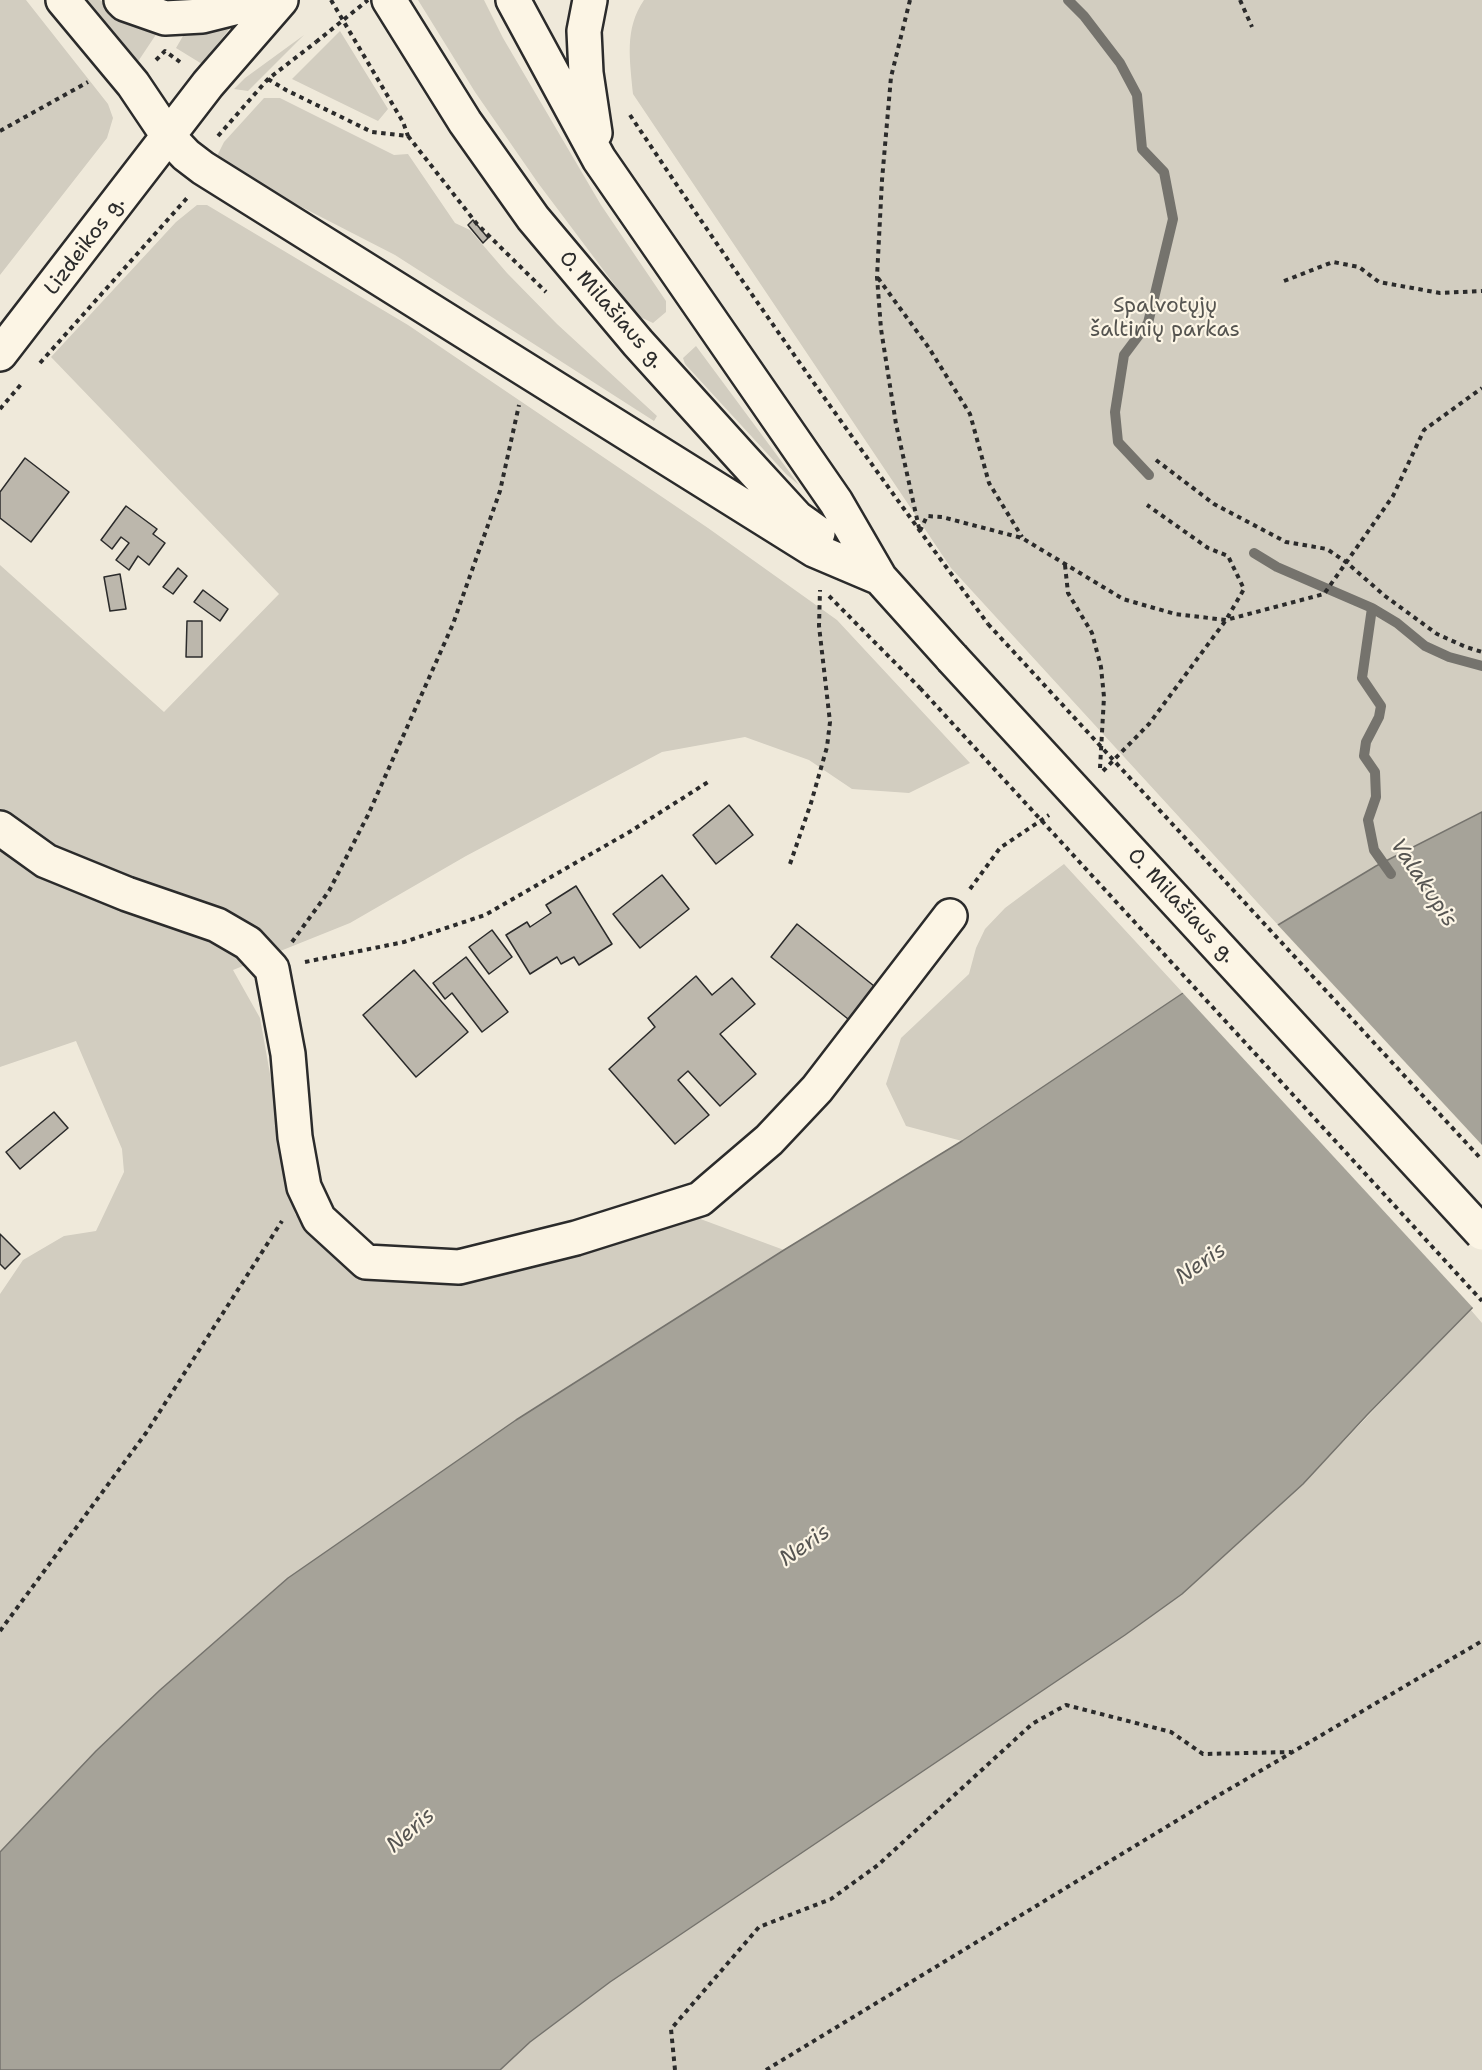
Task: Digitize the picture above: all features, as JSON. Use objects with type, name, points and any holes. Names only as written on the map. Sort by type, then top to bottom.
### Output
[{"type":"main road","points":[[63,0],[133,84],[168,136],[186,155],[203,168],[814,550],[880,578]]},
{"type":"main road","points":[[121,0],[125,4],[165,18],[202,16],[266,0]]},
{"type":"main road","name":"Lizdeikos g.","points":[[0,354],[208,84],[281,0]]},
{"type":"main road","name":"O. Milašiaus g.","points":[[389,0],[465,122],[533,218],[586,282],[638,343],[797,518],[880,578]]},
{"type":"main road","name":"O. Milašiaus g.","points":[[513,0],[599,159],[836,502],[880,578],[1482,1233]]},
{"type":"main road","points":[[590,0],[584,31],[585,73],[599,159]]},
{"type":"main road","points":[[0,828],[46,861],[127,894],[217,925],[248,943],[272,969],[288,1054],[295,1137],[304,1187],[319,1219],[366,1262],[459,1268],[576,1238],[700,1199],[769,1140],[817,1089],[950,916]]},
{"type":"path","points":[[331,0],[403,122],[408,136],[477,224],[554,300]]},
{"type":"path","points":[[39,365],[196,188],[216,138],[268,79],[368,0]]},
{"type":"path","points":[[910,0],[891,77],[877,277],[881,329],[894,413],[920,531]]},
{"type":"path","points":[[1240,0],[1252,27]]},
{"type":"path","points":[[268,79],[372,132],[408,136]]},
{"type":"path","points":[[0,131],[89,81]]},
{"type":"path","points":[[629,115],[718,248],[988,624],[1482,1160]]},
{"type":"path","points":[[1284,281],[1333,262],[1359,267],[1379,282],[1440,293],[1482,291]]},
{"type":"path","points":[[877,277],[929,348],[970,414],[989,483],[1022,537]]},
{"type":"path","points":[[0,409],[24,382]]},
{"type":"path","points":[[920,531],[927,516],[942,517],[1022,537],[1123,599],[1175,614],[1226,620],[1324,594],[1393,496],[1424,430],[1482,388]]},
{"type":"path","points":[[272,969],[329,891],[368,815],[453,624],[500,491],[521,397]]},
{"type":"path","points":[[1156,460],[1214,504],[1286,542],[1327,549],[1346,562],[1385,596],[1437,633],[1482,652]]},
{"type":"path","points":[[1147,504],[1208,548],[1228,556],[1244,589],[1226,620],[1149,724]]},
{"type":"path","points":[[1065,564],[1068,593],[1092,633],[1101,667],[1104,698],[1099,775]]},
{"type":"path","points":[[790,864],[827,747],[830,722],[819,626],[820,587],[920,688],[1482,1301]]},
{"type":"path","points":[[272,969],[404,942],[485,915],[631,831],[708,782]]},
{"type":"path","points":[[950,916],[1000,848]]},
{"type":"path","points":[[0,1631],[146,1433],[304,1187]]},
{"type":"path","points":[[766,2070],[1482,1641]]},
{"type":"path","points":[[675,2070],[671,2029],[759,1927],[831,1899],[878,1865],[1032,1724],[1066,1705],[1171,1732],[1203,1754],[1294,1752]]},
{"type":"green space","points":[[0,0],[26,0],[108,104],[113,118],[107,138],[0,275]]},
{"type":"green space","points":[[83,0],[100,0],[140,28],[157,33],[137,63]]},
{"type":"green space","points":[[418,0],[484,0],[503,38],[601,205],[666,301],[666,312],[653,323],[638,316],[538,183],[475,92]]},
{"type":"green space","name":"Spalvotųjų šaltinių parkas","points":[[644,0],[1482,0],[1482,812],[1376,866],[1278,925],[951,568],[633,94],[631,34],[633,22]]},
{"type":"green space","points":[[231,25],[202,64],[176,48],[183,36],[206,33]]},
{"type":"green space","points":[[340,31],[388,109],[378,121],[292,79]]},
{"type":"green space","points":[[304,35],[248,91],[234,89],[245,78]]},
{"type":"green space","points":[[264,98],[280,98],[394,155],[408,154],[455,223],[470,230],[507,273],[557,324],[657,416],[654,421],[395,255],[214,162],[224,142]]},
{"type":"green space","points":[[197,205],[207,205],[408,325],[708,528],[837,620],[970,763],[909,793],[852,789],[809,760],[745,737],[662,752],[466,856],[350,923],[233,970],[260,1018],[295,1214],[336,1260],[382,1276],[687,1214],[784,1250],[516,1420],[288,1578],[160,1690],[0,1852],[0,1294],[23,1260],[64,1236],[96,1231],[124,1172],[122,1149],[76,1041],[0,1067],[0,565],[164,712],[279,594],[51,357],[176,222]]},
{"type":"green space","points":[[696,346],[799,485],[786,474],[685,364],[683,358]]},
{"type":"green space","points":[[1064,864],[1183,993],[962,1141],[906,1126],[886,1084],[901,1038],[969,974],[976,948],[985,929],[1005,908]]},
{"type":"green space","points":[[1470,1309],[1482,1323],[1482,2070],[500,2070],[530,2042],[610,1982],[1125,1635],[1182,1594],[1303,1484]]},
{"type":"water","name":"Neris","points":[[1482,812],[1482,1298],[1303,1484],[1182,1594],[1125,1635],[610,1982],[530,2042],[500,2070],[0,2070],[0,1852],[96,1751],[160,1690],[288,1578],[516,1420],[784,1250],[962,1141],[1183,993],[1278,925],[1376,866]]},
{"type":"pier","points":[[1276,923],[1482,1145],[1482,1302],[1474,1309],[1181,991]]},
{"type":"building","points":[[473,220],[488,238],[483,243],[468,225]]},
{"type":"building","points":[[25,458],[69,492],[31,542],[0,518],[0,492]]},
{"type":"building","points":[[126,506],[157,529],[153,534],[165,543],[149,565],[138,556],[129,570],[116,560],[129,543],[121,537],[112,549],[101,540]]},
{"type":"building","points":[[178,568],[187,576],[173,594],[163,587]]},
{"type":"building","points":[[120,574],[126,609],[110,611],[104,577]]},
{"type":"building","points":[[203,590],[228,609],[220,621],[194,602]]},
{"type":"building","points":[[187,621],[202,621],[202,657],[186,657]]},
{"type":"building","points":[[729,805],[753,835],[716,864],[693,835]]},
{"type":"building","points":[[662,875],[689,909],[640,948],[613,914]]},
{"type":"building","points":[[576,886],[612,944],[579,965],[574,957],[561,964],[557,957],[530,974],[506,935],[527,922],[530,927],[551,913],[546,905]]},
{"type":"building","points":[[797,924],[879,990],[853,1023],[771,957]]},
{"type":"building","points":[[492,930],[512,957],[489,974],[469,947]]},
{"type":"building","points":[[466,957],[508,1012],[482,1032],[452,993],[445,999],[433,983]]},
{"type":"building","points":[[414,970],[468,1032],[416,1077],[363,1015]]},
{"type":"building","points":[[696,976],[712,995],[732,978],[755,1004],[720,1034],[756,1074],[720,1106],[688,1071],[678,1080],[709,1115],[675,1144],[609,1069],[655,1027],[648,1018]]},
{"type":"building","points":[[54,1112],[68,1128],[20,1169],[6,1152]]},
{"type":"building","points":[[0,1234],[20,1254],[5,1269],[0,1264]]},
{"type":"waterway","name":"Valakupis","points":[[1068,0],[1084,16],[1120,63],[1137,95],[1142,149],[1164,172],[1173,219],[1148,323],[1124,355],[1115,412],[1118,442],[1149,475]]},
{"type":"waterway","name":"Valakupis","points":[[1254,553],[1277,567],[1372,608],[1397,623],[1425,646],[1449,657],[1482,666]]},
{"type":"waterway","name":"Valakupis","points":[[1372,608],[1362,678],[1381,706],[1379,717],[1366,742],[1364,756],[1375,772],[1376,797],[1368,820],[1374,850],[1391,874]]}]
